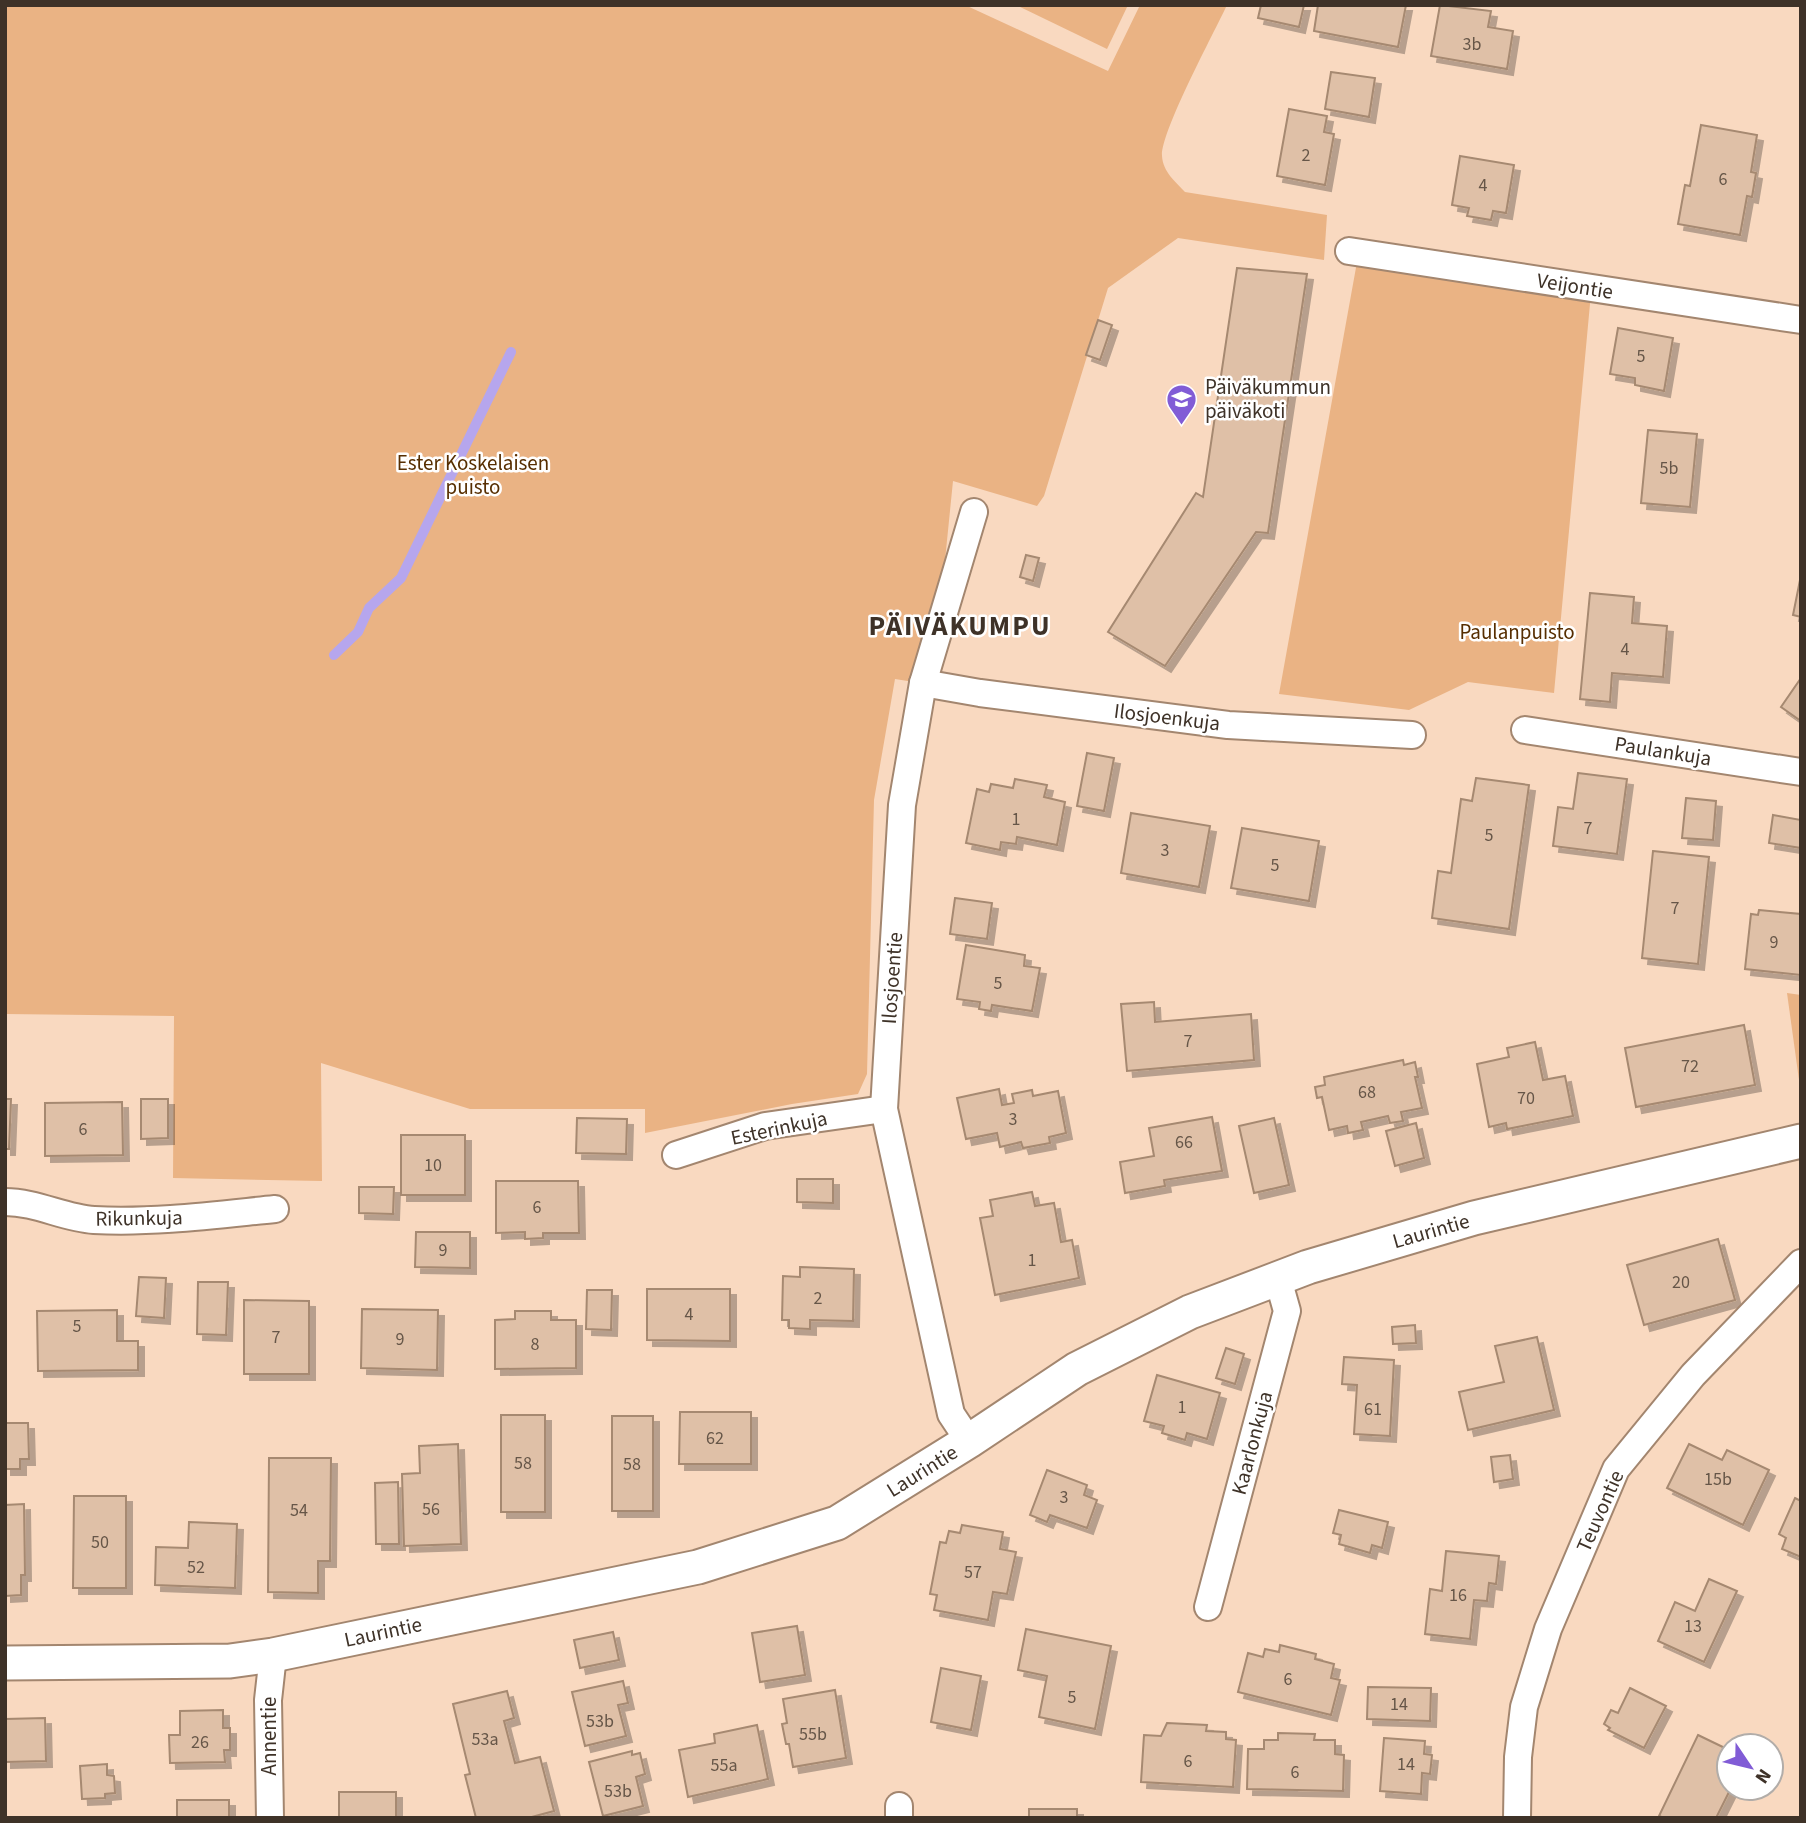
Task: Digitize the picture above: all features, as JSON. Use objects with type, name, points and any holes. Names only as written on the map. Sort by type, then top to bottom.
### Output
[{"type":"street","name":"Veijontie","points":[[1349,251],[1801,320]]},
{"type":"street","name":"Ilosjoentie","points":[[969,1441],[951,1414],[884,1109],[902,805],[923,683],[974,512]]},
{"type":"street","name":"Ilosjoenkuja","points":[[923,683],[980,693],[1228,725],[1412,735]]},
{"type":"street","name":"Paulankuja","points":[[1525,730],[1801,772]]},
{"type":"street","name":"Esterinkuja","points":[[676,1154],[765,1126],[884,1109]]},
{"type":"street","name":"Laurintie","points":[[5,1663],[230,1661],[272,1655],[698,1567],[837,1523],[969,1441],[1077,1369],[1189,1312],[1308,1267],[1474,1218],[1801,1141]]},
{"type":"street","name":"Rikunkuja","points":[[5,1202],[23,1202],[90,1220],[155,1221],[275,1209]]},
{"type":"street","name":"Teuvontie","points":[[1517,1818],[1518,1757],[1524,1707],[1548,1629],[1616,1469],[1693,1375],[1801,1263]]},
{"type":"street","name":"Kaarlonkuja","points":[[1208,1607],[1287,1311],[1278,1279]]},
{"type":"street","name":"Annentie","points":[[270,1818],[268,1700],[272,1655]]},
{"type":"green space","name":"Ester Koskelaisen puisto","points":[[5,5],[965,5],[1108,71],[1140,5],[1227,5],[1170,126],[1162,156],[1165,167],[1185,192],[1327,215],[1324,260],[1178,238],[1108,288],[1044,496],[1037,506],[953,481],[940,610],[914,682],[895,679],[874,800],[867,1074],[858,1094],[645,1133],[645,1109],[470,1109],[321,1063],[322,1181],[173,1178],[174,1016],[5,1014]]},
{"type":"green space","points":[[1016,5],[1128,5],[1107,49]]},
{"type":"green space","name":"Paulanpuisto","points":[[1357,262],[1591,293],[1554,693],[1468,682],[1409,710],[1279,694]]},
{"type":"green space","points":[[1787,993],[1801,995],[1799,1080]]},
{"type":"building","points":[[1261,5],[1304,5],[1299,27],[1258,18]]},
{"type":"building","points":[[1318,5],[1406,5],[1398,47],[1314,31]]},
{"type":"building","points":[[1440,5],[1491,11],[1488,27],[1513,31],[1507,69],[1431,56]]},
{"type":"building","points":[[1331,72],[1375,78],[1369,117],[1325,109]]},
{"type":"building","points":[[1289,109],[1327,116],[1324,132],[1334,134],[1325,185],[1277,176]]},
{"type":"building","points":[[1701,125],[1757,135],[1751,172],[1756,173],[1752,197],[1747,196],[1740,235],[1678,224],[1685,185],[1690,186]]},
{"type":"building","points":[[1460,156],[1514,165],[1506,213],[1493,211],[1491,220],[1467,216],[1469,208],[1452,205]]},
{"type":"building","points":[[1237,268],[1307,274],[1268,533],[1256,532],[1165,666],[1108,632],[1196,493],[1203,497]]},
{"type":"building","points":[[1098,320],[1112,325],[1100,360],[1086,355]]},
{"type":"building","points":[[1618,328],[1673,338],[1664,391],[1635,385],[1635,378],[1610,374]]},
{"type":"building","points":[[1648,430],[1697,434],[1690,507],[1641,503]]},
{"type":"building","points":[[1026,555],[1039,558],[1033,581],[1020,577]]},
{"type":"building","points":[[1801,575],[1801,617],[1793,615]]},
{"type":"building","points":[[1590,593],[1634,597],[1632,623],[1667,626],[1663,677],[1612,673],[1610,702],[1580,699]]},
{"type":"building","points":[[1801,678],[1801,721],[1781,707]]},
{"type":"building","points":[[1087,753],[1114,758],[1104,811],[1077,806]]},
{"type":"building","points":[[1578,773],[1627,779],[1617,854],[1553,846],[1558,807],[1573,809]]},
{"type":"building","points":[[1476,778],[1529,785],[1509,929],[1432,918],[1438,871],[1451,873],[1461,799],[1472,801]]},
{"type":"building","points":[[1015,779],[1047,785],[1044,797],[1065,802],[1057,845],[1017,837],[1016,844],[1001,842],[1000,850],[966,843],[977,789],[989,792],[991,784],[1013,788]]},
{"type":"building","points":[[1686,798],[1716,801],[1713,840],[1682,838]]},
{"type":"building","points":[[1131,813],[1210,826],[1199,887],[1121,873]]},
{"type":"building","points":[[1773,815],[1801,820],[1801,848],[1769,843]]},
{"type":"building","points":[[1242,828],[1319,841],[1309,901],[1231,888]]},
{"type":"building","points":[[1653,851],[1709,857],[1698,964],[1642,958]]},
{"type":"building","points":[[955,898],[992,903],[987,939],[950,934]]},
{"type":"building","points":[[1759,910],[1801,914],[1801,975],[1745,969],[1751,914],[1758,915]]},
{"type":"building","points":[[966,945],[1025,955],[1024,966],[1040,968],[1032,1011],[992,1005],[991,1011],[979,1009],[980,1002],[957,999]]},
{"type":"building","points":[[1154,1002],[1155,1022],[1251,1014],[1254,1060],[1127,1071],[1121,1004]]},
{"type":"building","points":[[1744,1025],[1755,1085],[1636,1107],[1625,1048]]},
{"type":"building","points":[[1535,1042],[1543,1080],[1565,1076],[1573,1116],[1507,1129],[1506,1123],[1489,1127],[1477,1064],[1509,1057],[1507,1048]]},
{"type":"building","points":[[1403,1060],[1404,1065],[1415,1062],[1418,1077],[1415,1077],[1422,1108],[1401,1112],[1403,1121],[1390,1123],[1388,1116],[1361,1122],[1363,1130],[1348,1133],[1347,1126],[1329,1130],[1322,1097],[1317,1098],[1315,1087],[1325,1085],[1324,1077]]},
{"type":"building","points":[[999,1089],[1002,1105],[1014,1103],[1012,1094],[1032,1090],[1033,1096],[1058,1091],[1066,1133],[1049,1137],[1050,1143],[1023,1148],[1021,1142],[1000,1147],[997,1133],[966,1139],[957,1098]]},
{"type":"building","points":[[5,1099],[11,1099],[9,1149],[5,1149]]},
{"type":"building","points":[[141,1099],[168,1099],[168,1138],[141,1139]]},
{"type":"building","points":[[122,1102],[123,1155],[45,1156],[45,1103]]},
{"type":"building","points":[[1212,1117],[1222,1171],[1164,1180],[1165,1186],[1125,1193],[1120,1162],[1154,1156],[1149,1128]]},
{"type":"building","points":[[577,1118],[627,1119],[626,1154],[576,1153]]},
{"type":"building","points":[[1274,1118],[1289,1185],[1254,1193],[1239,1126]]},
{"type":"building","points":[[1416,1123],[1424,1158],[1395,1166],[1386,1131]]},
{"type":"building","points":[[401,1135],[465,1135],[465,1195],[401,1195]]},
{"type":"building","points":[[797,1179],[833,1179],[833,1203],[797,1202]]},
{"type":"building","points":[[496,1181],[578,1181],[579,1233],[543,1233],[543,1238],[525,1239],[525,1232],[496,1233]]},
{"type":"building","points":[[359,1187],[394,1187],[393,1214],[359,1213]]},
{"type":"building","points":[[1032,1192],[1035,1206],[1054,1203],[1061,1242],[1072,1240],[1079,1278],[995,1295],[980,1218],[993,1216],[990,1200]]},
{"type":"building","points":[[416,1232],[470,1232],[470,1268],[415,1267]]},
{"type":"building","points":[[1718,1239],[1735,1300],[1644,1325],[1627,1265]]},
{"type":"building","points":[[800,1267],[854,1269],[853,1321],[810,1320],[810,1329],[789,1328],[789,1320],[782,1320],[783,1276],[800,1277]]},
{"type":"building","points":[[139,1277],[166,1278],[164,1318],[136,1316]]},
{"type":"building","points":[[198,1282],[228,1282],[226,1335],[197,1334]]},
{"type":"building","points":[[647,1289],[730,1289],[730,1341],[647,1340]]},
{"type":"building","points":[[587,1290],[612,1290],[611,1330],[586,1329]]},
{"type":"building","points":[[244,1300],[309,1301],[309,1374],[244,1374]]},
{"type":"building","points":[[362,1309],[438,1310],[437,1370],[361,1368]]},
{"type":"building","points":[[117,1310],[117,1341],[138,1341],[138,1370],[38,1371],[37,1311]]},
{"type":"building","points":[[515,1311],[551,1311],[551,1320],[576,1320],[576,1368],[495,1369],[495,1320],[515,1319]]},
{"type":"building","points":[[1415,1325],[1416,1343],[1393,1344],[1392,1327]]},
{"type":"building","points":[[1537,1337],[1554,1410],[1468,1430],[1459,1392],[1504,1382],[1495,1346]]},
{"type":"building","points":[[1226,1348],[1244,1354],[1235,1384],[1216,1378]]},
{"type":"building","points":[[1344,1357],[1394,1360],[1390,1436],[1354,1434],[1357,1385],[1342,1384]]},
{"type":"building","points":[[1157,1375],[1220,1393],[1207,1439],[1187,1433],[1185,1440],[1162,1433],[1164,1426],[1144,1421]]},
{"type":"building","points":[[680,1412],[751,1412],[751,1464],[679,1464]]},
{"type":"building","points":[[501,1415],[545,1415],[545,1512],[501,1512]]},
{"type":"building","points":[[612,1416],[653,1416],[653,1511],[612,1511]]},
{"type":"building","points":[[5,1423],[28,1423],[29,1459],[20,1459],[20,1469],[5,1469]]},
{"type":"building","points":[[458,1444],[461,1544],[404,1546],[402,1474],[420,1473],[419,1446]]},
{"type":"building","points":[[1689,1444],[1722,1460],[1727,1450],[1769,1470],[1743,1525],[1667,1488]]},
{"type":"building","points":[[1510,1455],[1513,1479],[1494,1482],[1491,1457]]},
{"type":"building","points":[[269,1458],[331,1458],[330,1561],[318,1561],[318,1593],[268,1592]]},
{"type":"building","points":[[1047,1470],[1087,1485],[1084,1495],[1097,1500],[1087,1528],[1050,1515],[1047,1522],[1030,1515]]},
{"type":"building","points":[[398,1482],[399,1544],[376,1544],[375,1483]]},
{"type":"building","points":[[74,1496],[126,1496],[126,1588],[73,1588]]},
{"type":"building","points":[[1795,1498],[1801,1501],[1801,1557],[1782,1549],[1786,1538],[1779,1534]]},
{"type":"building","points":[[24,1504],[25,1575],[21,1575],[21,1595],[5,1596],[5,1505]]},
{"type":"building","points":[[1339,1510],[1388,1522],[1382,1548],[1372,1545],[1370,1553],[1339,1544],[1341,1535],[1333,1533]]},
{"type":"building","points":[[189,1522],[237,1524],[235,1588],[155,1585],[156,1547],[188,1548]]},
{"type":"building","points":[[962,1525],[1003,1532],[1000,1549],[1016,1552],[1007,1594],[993,1592],[988,1620],[934,1610],[937,1595],[930,1594],[940,1542],[946,1543],[949,1531],[960,1533]]},
{"type":"building","points":[[1446,1551],[1499,1556],[1496,1584],[1489,1583],[1487,1601],[1474,1600],[1470,1639],[1425,1634],[1430,1589],[1442,1591]]},
{"type":"building","points":[[1709,1579],[1737,1591],[1704,1662],[1658,1641],[1675,1602],[1695,1611]]},
{"type":"building","points":[[797,1626],[805,1675],[760,1682],[752,1633]]},
{"type":"building","points":[[1026,1629],[1111,1646],[1095,1729],[1039,1717],[1047,1676],[1018,1670]]},
{"type":"building","points":[[613,1632],[619,1660],[580,1668],[574,1640]]},
{"type":"building","points":[[1280,1645],[1316,1654],[1315,1659],[1334,1664],[1331,1678],[1340,1680],[1331,1715],[1238,1692],[1248,1653],[1263,1657],[1265,1649],[1279,1652]]},
{"type":"building","points":[[941,1668],[981,1676],[971,1730],[931,1722]]},
{"type":"building","points":[[623,1681],[628,1703],[618,1705],[626,1736],[585,1746],[572,1692]]},
{"type":"building","points":[[1368,1687],[1431,1688],[1430,1721],[1367,1719]]},
{"type":"building","points":[[1630,1688],[1666,1706],[1644,1748],[1608,1730],[1610,1728],[1604,1724],[1611,1710],[1618,1713]]},
{"type":"building","points":[[835,1690],[846,1758],[793,1767],[782,1724],[787,1723],[783,1699]]},
{"type":"building","points":[[507,1691],[514,1718],[504,1721],[515,1763],[540,1757],[554,1811],[528,1818],[476,1818],[465,1775],[470,1774],[453,1704]]},
{"type":"building","points":[[223,1710],[223,1728],[230,1728],[230,1750],[224,1750],[225,1762],[170,1763],[169,1735],[180,1735],[180,1711]]},
{"type":"building","points":[[45,1718],[46,1761],[5,1762],[5,1719]]},
{"type":"building","points":[[1167,1723],[1207,1725],[1206,1731],[1226,1732],[1226,1739],[1236,1740],[1233,1787],[1141,1782],[1144,1735],[1161,1736]]},
{"type":"building","points":[[757,1725],[768,1779],[688,1797],[679,1750],[715,1743],[714,1734]]},
{"type":"building","points":[[1278,1733],[1315,1734],[1314,1740],[1335,1740],[1335,1754],[1344,1755],[1343,1791],[1247,1789],[1248,1749],[1264,1749],[1264,1740],[1278,1740]]},
{"type":"building","points":[[1698,1735],[1715,1743],[1715,1802],[1724,1802],[1716,1818],[1659,1816]]},
{"type":"building","points":[[1384,1738],[1425,1741],[1424,1754],[1432,1755],[1430,1774],[1422,1773],[1421,1794],[1380,1791]]},
{"type":"building","points":[[632,1751],[632,1755],[640,1753],[645,1774],[636,1777],[643,1806],[603,1816],[589,1762]]},
{"type":"building","points":[[107,1764],[107,1775],[114,1776],[115,1793],[105,1794],[105,1798],[82,1799],[80,1766]]},
{"type":"building","points":[[339,1792],[396,1792],[396,1818],[339,1818]]},
{"type":"building","points":[[177,1800],[229,1800],[229,1818],[177,1818]]},
{"type":"building","points":[[1029,1809],[1077,1809],[1077,1818],[1029,1818]]},
{"type":"waterway","points":[[334,655],[358,632],[369,608],[401,578],[511,352]]},
{"type":"place","name":"Päiväkummun päiväkoti","points":[[1182,426]]},
{"type":"district","name":"PÄIVÄKUMPU","points":[[960,626]]}]
